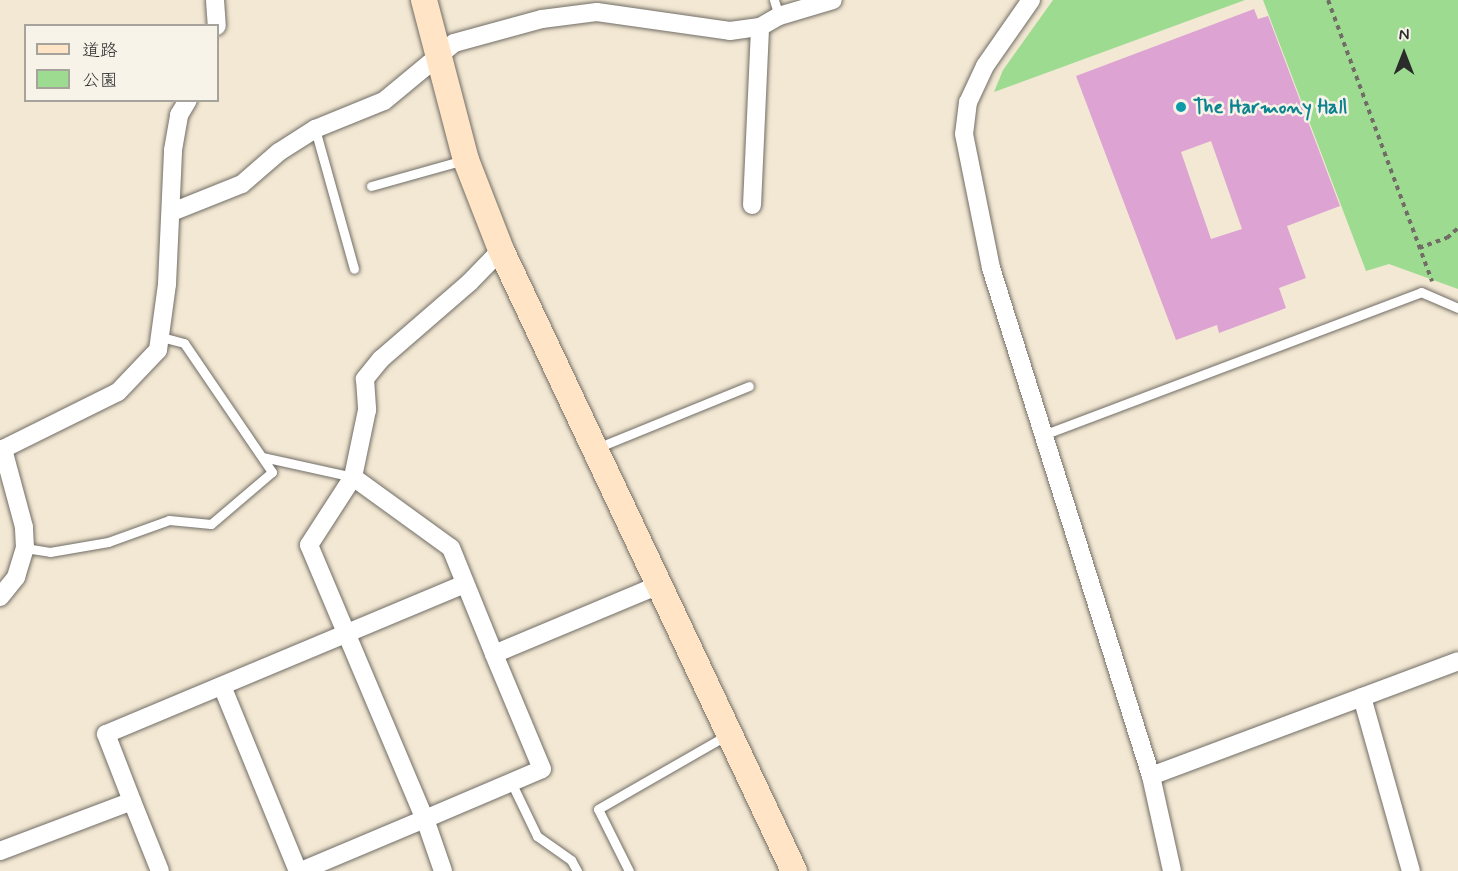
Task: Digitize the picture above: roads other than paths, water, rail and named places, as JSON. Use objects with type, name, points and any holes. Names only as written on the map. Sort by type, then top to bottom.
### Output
[{"type":"street","points":[[215,0],[217,24]]},
{"type":"street","points":[[424,0],[466,160],[501,250],[731,732],[794,871]]},
{"type":"street","points":[[752,205],[760,27],[776,8],[833,0]]},
{"type":"street","points":[[1031,0],[985,66],[968,102],[964,134],[990,268],[1151,776],[1172,871]]},
{"type":"street","points":[[172,212],[242,184],[279,153],[315,129],[384,101],[454,43],[542,19],[597,12],[730,31],[760,27]]},
{"type":"street","points":[[0,597],[16,578],[25,548],[24,527],[1,448],[118,393],[158,350],[162,337],[172,212],[173,150],[179,115],[187,102]]},
{"type":"street","points":[[443,871],[425,819],[309,545],[353,477],[367,410],[365,379],[381,359],[470,282],[501,250]]},
{"type":"street","points":[[222,686],[300,871],[542,769],[451,548],[353,477]]},
{"type":"street","points":[[160,871],[106,734],[465,584]]},
{"type":"street","points":[[494,654],[661,584]]},
{"type":"street","points":[[1151,776],[1458,661]]},
{"type":"street","points":[[1362,697],[1411,871]]},
{"type":"street","points":[[0,851],[132,801]]},
{"type":"lane","points":[[315,129],[354,269]]},
{"type":"lane","points":[[371,186],[466,160]]},
{"type":"lane","points":[[1043,435],[1421,292],[1458,308]]},
{"type":"lane","points":[[25,548],[50,552],[108,542],[169,520],[211,524],[272,472],[184,343],[162,337]]},
{"type":"lane","points":[[595,449],[749,386]]},
{"type":"lane","points":[[263,458],[353,477]]},
{"type":"lane","points":[[629,871],[598,809],[731,732]]},
{"type":"lane","points":[[511,782],[537,836],[571,860],[577,871]]},
{"type":"place","name":"The Harmony Hall","points":[[1181,107]]}]
